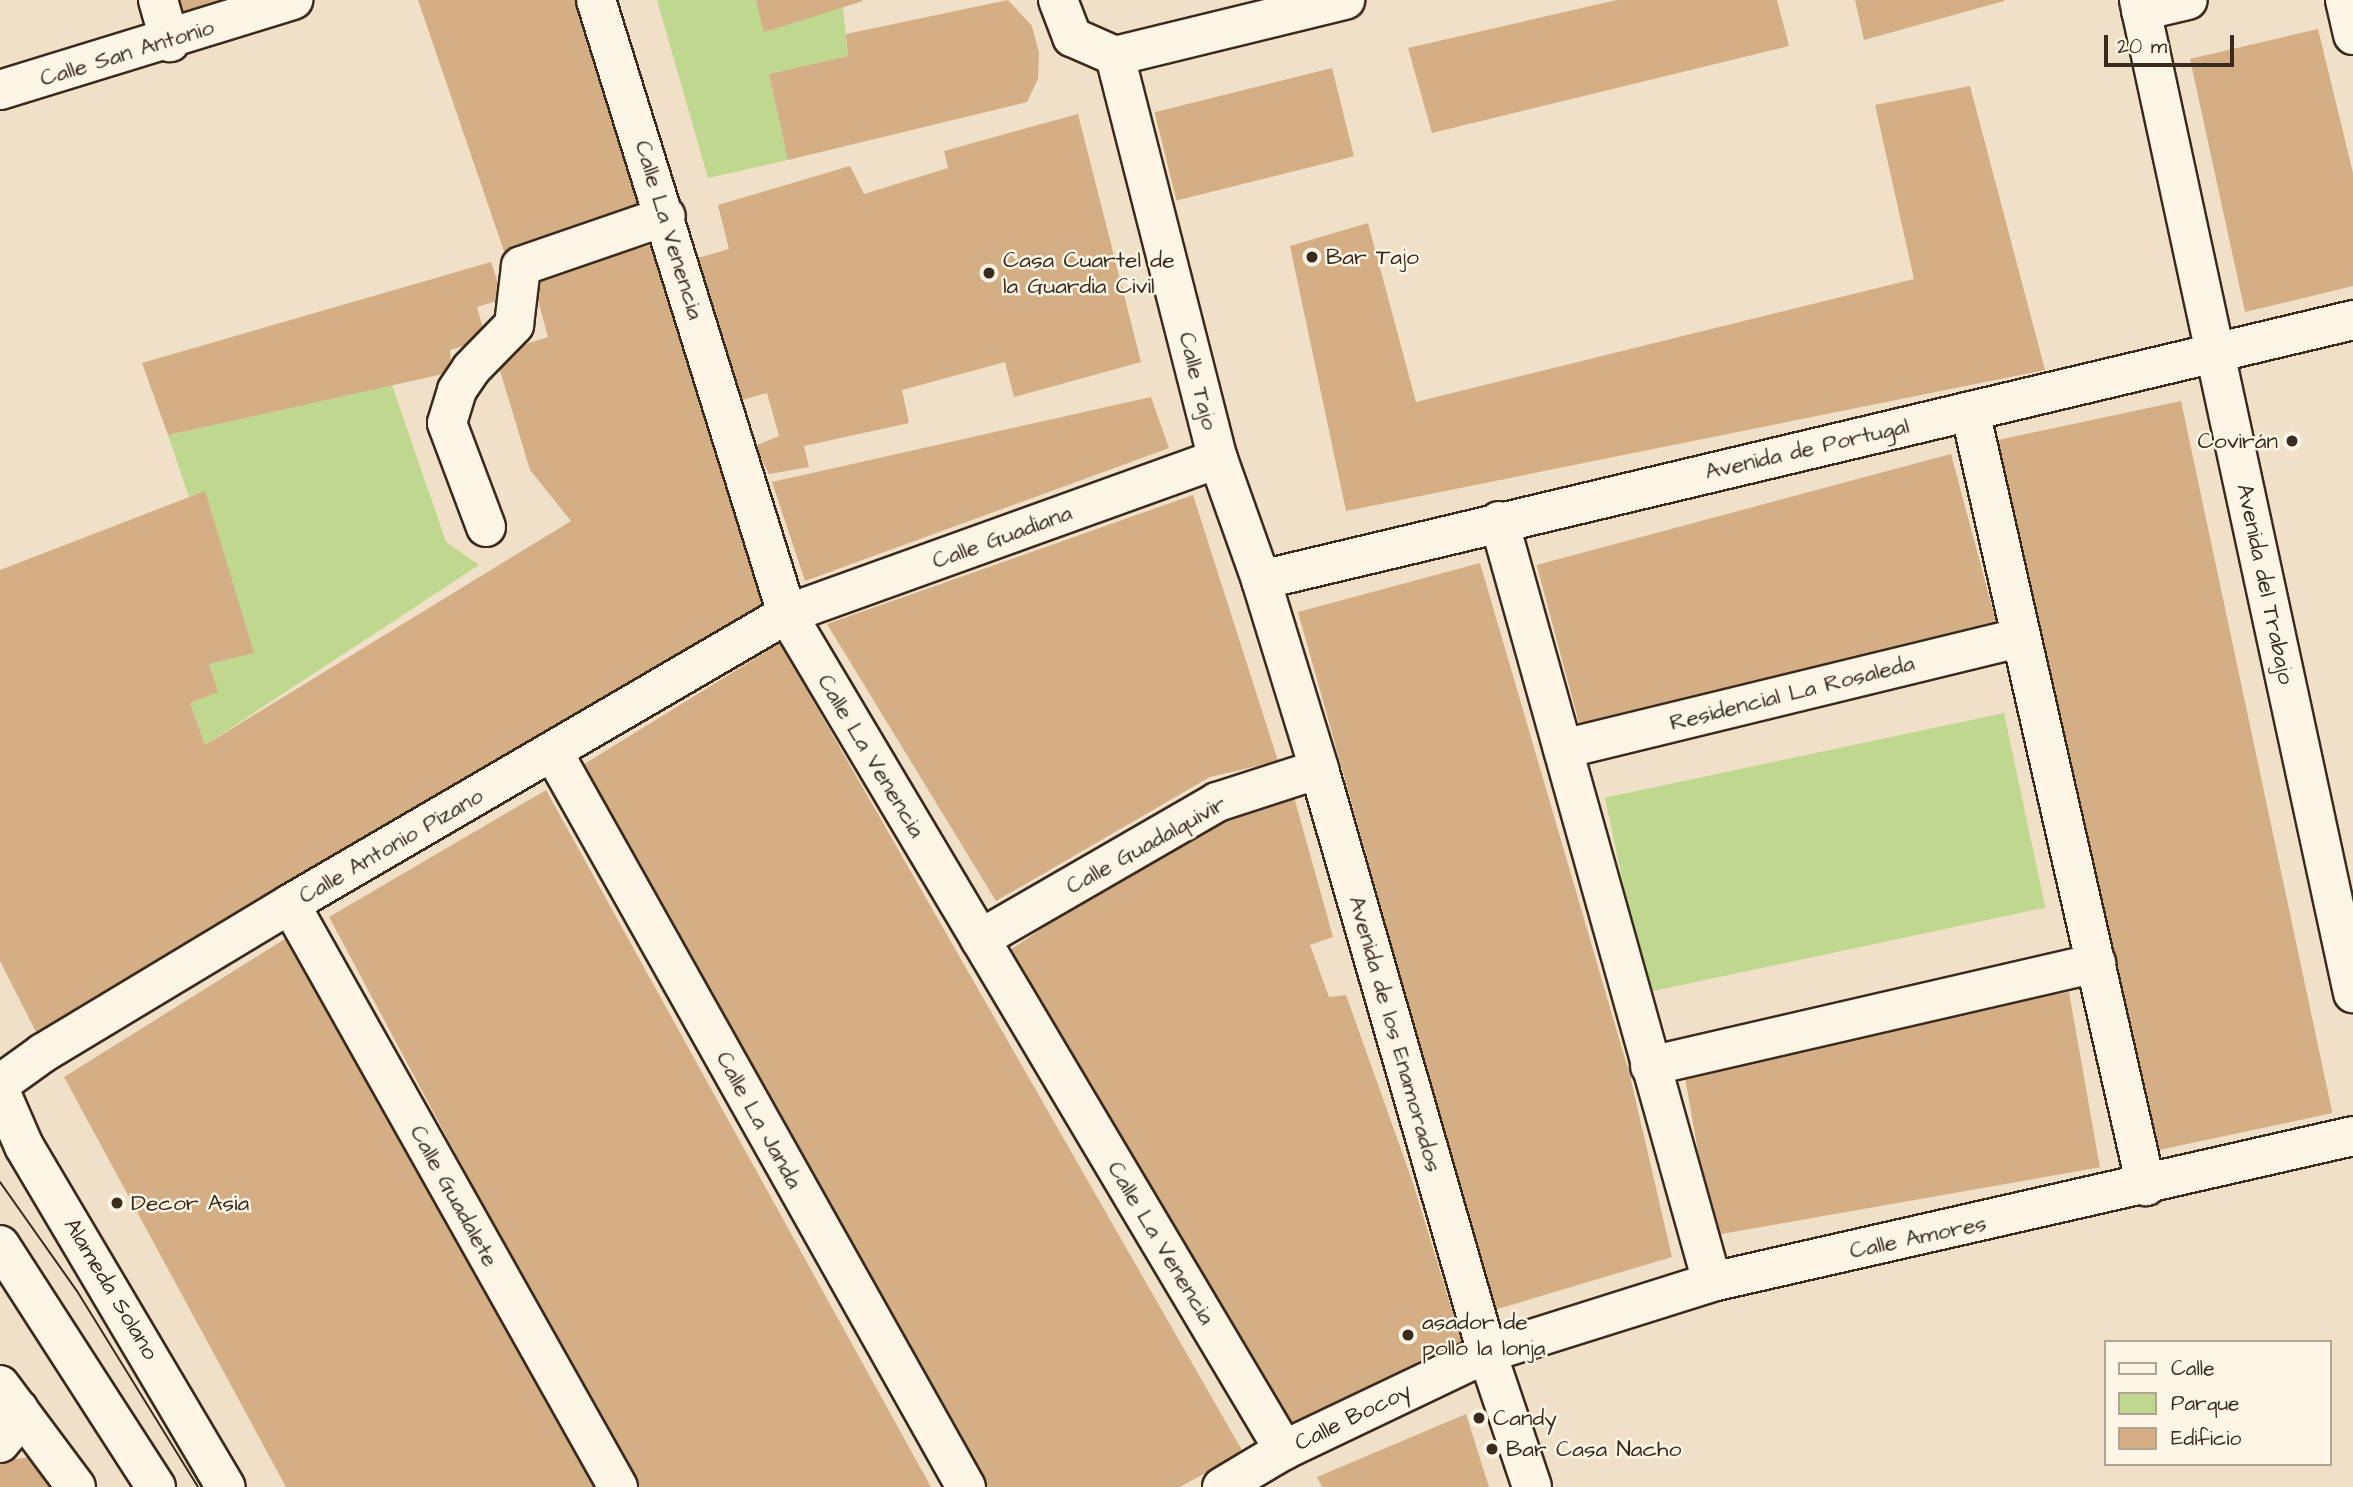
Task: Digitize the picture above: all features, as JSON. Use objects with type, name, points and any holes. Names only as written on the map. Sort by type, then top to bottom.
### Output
[{"type":"street","points":[[159,0],[170,41]]},
{"type":"street","name":"Calle San Antonio","points":[[0,90],[170,41],[293,0]]},
{"type":"street","name":"Calle La Venencia","points":[[596,0],[666,216],[787,614],[1284,1450]]},
{"type":"street","points":[[1058,0],[1072,37],[1115,56],[1345,0]]},
{"type":"street","points":[[2140,6],[2188,0]]},
{"type":"street","points":[[2345,0],[2353,35]]},
{"type":"street","name":"Avenida del Trabajo","points":[[2140,6],[2215,352],[2341,877],[2353,993]]},
{"type":"street","name":"Calle Tajo","points":[[1115,56],[1218,459],[1261,580]]},
{"type":"street","points":[[486,527],[447,423],[457,390],[471,369],[514,325],[521,266],[666,216]]},
{"type":"street","name":"Avenida de Portugal","points":[[1261,580],[1499,521],[2353,320]]},
{"type":"street","points":[[1970,411],[2146,1186]]},
{"type":"street","name":"Calle Guadiana","points":[[787,614],[1218,459]]},
{"type":"street","points":[[1499,521],[1712,1282]]},
{"type":"street","name":"Avenida de los Enamorados","points":[[1261,580],[1319,769],[1487,1353],[1532,1487]]},
{"type":"street","name":"Calle Antonio Pizano","points":[[0,1084],[43,1053],[290,904],[787,614]]},
{"type":"street","name":"Residencial La Rosaleda","points":[[1563,749],[2021,637]]},
{"type":"street","name":"Calle La Janda","points":[[553,752],[966,1487]]},
{"type":"street","name":"Calle Guadalquivir","points":[[980,939],[1217,802],[1319,769]]},
{"type":"street","name":"Calle Guadalete","points":[[290,904],[618,1487]]},
{"type":"street","points":[[1650,1066],[2096,963]]},
{"type":"street","name":"Alameda Solano","points":[[0,1091],[24,1146],[226,1487]]},
{"type":"street","name":"Calle Amores","points":[[1487,1353],[1712,1282],[2146,1186],[2353,1136]]},
{"type":"street","points":[[0,1245],[156,1487]]},
{"type":"street","name":"Calle Bocoy","points":[[1222,1487],[1284,1450],[1487,1353]]},
{"type":"street","points":[[0,1443],[16,1424],[10,1397]]},
{"type":"street","points":[[10,1397],[76,1487]]},
{"type":"green space","points":[[657,0],[756,0],[843,7],[848,56],[769,74],[788,160],[708,178]]},
{"type":"green space","points":[[392,385],[446,542],[479,565],[205,745],[190,703],[217,692],[209,664],[253,653],[205,492],[189,497],[168,435]]},
{"type":"green space","points":[[2004,713],[2045,908],[1646,992],[1605,798]]},
{"type":"building","points":[[175,0],[229,0],[179,16]]},
{"type":"building","points":[[418,0],[584,0],[646,211],[507,260]]},
{"type":"building","points":[[756,0],[862,0],[863,1],[764,32]]},
{"type":"building","points":[[1008,0],[1032,26],[1039,53],[1038,79],[1027,102],[788,160],[769,74],[848,56],[846,34]]},
{"type":"building","points":[[1617,0],[1777,0],[1789,46],[1432,133],[1408,48]]},
{"type":"building","points":[[1855,0],[2004,0],[2004,1],[1864,40]]},
{"type":"building","points":[[2318,29],[2353,173],[2353,286],[2245,312],[2190,59]]},
{"type":"building","points":[[1332,68],[1354,156],[1176,201],[1154,112]]},
{"type":"building","points":[[1970,86],[2045,370],[1346,511],[1290,246],[1368,223],[1416,402],[1914,279],[1875,105]]},
{"type":"building","points":[[1078,114],[1141,362],[1014,397],[1005,362],[902,390],[909,423],[804,446],[809,467],[769,474],[755,446],[779,436],[767,393],[739,401],[698,258],[729,249],[718,205],[850,166],[864,194],[948,168],[944,151]]},
{"type":"building","points":[[658,243],[766,604],[37,1034],[0,961],[0,570],[205,491],[254,653],[209,664],[218,692],[190,703],[205,745],[571,521],[530,470],[495,354],[548,337],[532,279]]},
{"type":"building","points":[[491,262],[503,299],[477,307],[486,339],[450,350],[452,372],[168,435],[142,363]]},
{"type":"building","points":[[1151,397],[1169,448],[805,581],[772,482]]},
{"type":"building","points":[[2181,401],[2332,1113],[2149,1152],[1998,440]]},
{"type":"building","points":[[1951,454],[1997,624],[1582,735],[1537,565]]},
{"type":"building","points":[[1193,495],[1278,761],[1210,777],[996,901],[827,624]]},
{"type":"building","points":[[1480,563],[1630,1076],[1672,1257],[1494,1310],[1298,612]]},
{"type":"building","points":[[780,643],[1243,1452],[1180,1487],[978,1487],[581,766]]},
{"type":"building","points":[[546,790],[931,1487],[634,1487],[329,917]]},
{"type":"building","points":[[1294,797],[1333,937],[1310,945],[1329,997],[1346,995],[1413,1183],[1464,1350],[1285,1434],[1010,950],[1192,827]]},
{"type":"building","points":[[301,929],[601,1487],[286,1487],[64,1077]]},
{"type":"building","points":[[2069,992],[2100,1167],[1713,1236],[1682,1060]]},
{"type":"building","points":[[1466,1414],[1489,1487],[1322,1487],[1317,1477]]},
{"type":"building","points":[[46,1455],[50,1487],[0,1487],[0,1461]]},
{"type":"tram line","points":[[0,1182],[77,1291],[198,1487]]},
{"type":"place","name":"Bar Tajo","points":[[1312,257]]},
{"type":"place","name":"Casa Cuartel de la Guardia Civil","points":[[989,273]]},
{"type":"place","name":"Covirán","points":[[2292,441]]},
{"type":"place","name":"Decor Asia","points":[[117,1203]]},
{"type":"place","name":"asador de pollo la lonja","points":[[1408,1335]]},
{"type":"place","name":"Candy","points":[[1479,1418]]},
{"type":"place","name":"Bar Casa Nacho","points":[[1492,1449]]}]
